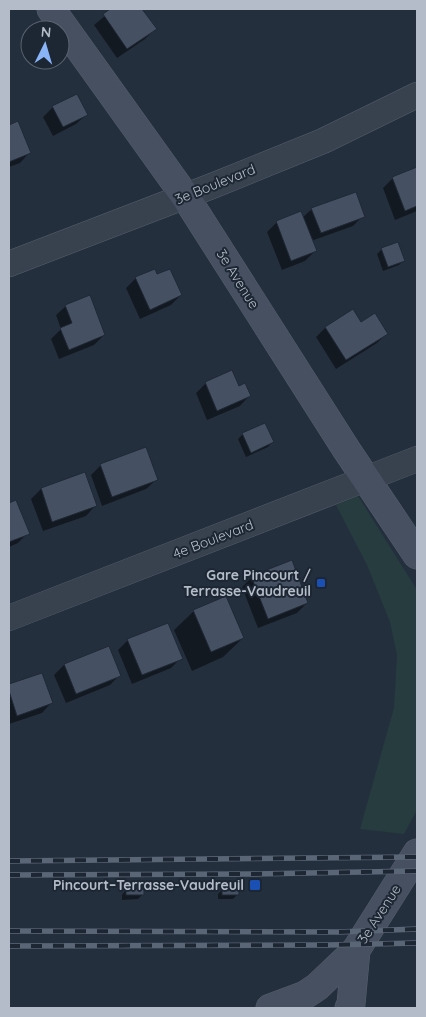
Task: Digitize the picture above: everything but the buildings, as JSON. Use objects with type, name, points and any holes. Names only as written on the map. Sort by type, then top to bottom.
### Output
[{"type":"street","name":"3e Avenue","points":[[51,9],[186,196],[366,480],[417,555]]},
{"type":"street","name":"3e Boulevard","points":[[9,264],[324,141],[417,95]]},
{"type":"street","name":"4e Boulevard","points":[[9,618],[417,459]]},
{"type":"street","name":"3e Avenue","points":[[270,1008],[305,995],[317,987],[356,950],[417,853]]},
{"type":"street","name":"3e Avenue","points":[[348,1008],[351,1004],[356,950]]},
{"type":"green space","points":[[358,496],[417,590],[417,810],[404,834],[360,829],[394,708],[397,655],[390,622],[367,565],[336,505]]},
{"type":"railway","points":[[9,861],[417,857]]},
{"type":"railway","points":[[9,875],[417,871]]},
{"type":"railway","points":[[9,931],[339,932],[417,929]]},
{"type":"railway","points":[[9,946],[417,943]]},
{"type":"place","name":"Gare Pincourt / Terrasse-Vaudreuil","points":[[321,583]]},
{"type":"place","name":"Pincourt–Terrasse-Vaudreuil","points":[[255,885]]}]
